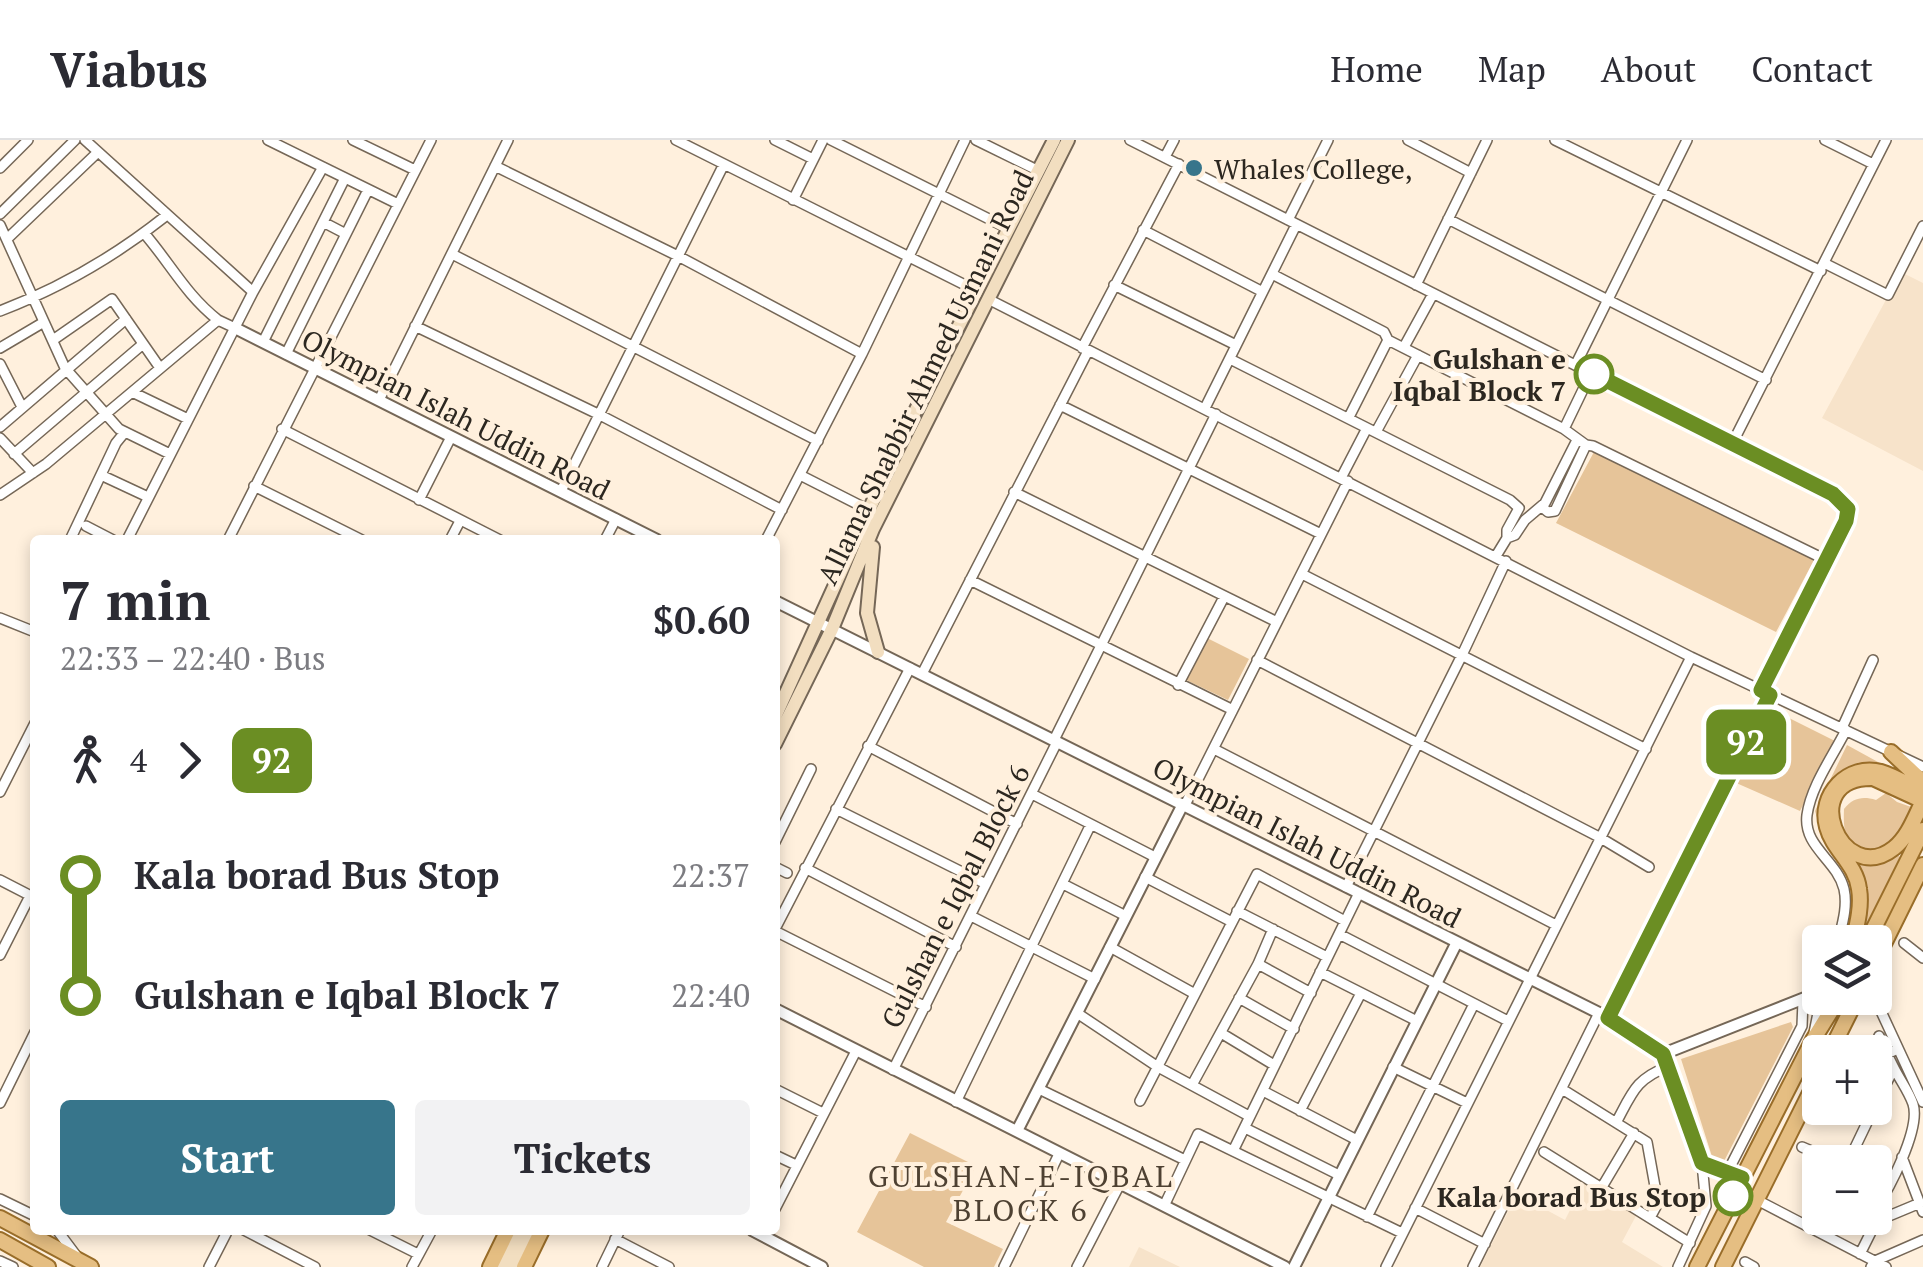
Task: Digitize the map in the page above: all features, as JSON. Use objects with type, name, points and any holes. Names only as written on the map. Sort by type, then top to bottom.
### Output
[{"type":"main road","name":"Allama Shabbir Ahmed Usmani Road","points":[[780,734],[832,629],[872,529],[1054,140]]},
{"type":"main road","name":"Allama Shabbir Ahmed Usmani Road","points":[[780,706],[868,509],[1068,140]]},
{"type":"main road","points":[[872,529],[867,614],[878,652]]},
{"type":"main road","points":[[1890,752],[1923,782]]},
{"type":"main road","points":[[1857,925],[1859,886],[1850,863],[1828,831],[1825,809],[1832,790],[1847,777],[1868,770],[1923,792]]},
{"type":"main road","points":[[1885,777],[1923,801],[1902,840],[1892,850],[1872,856],[1852,852],[1832,829],[1833,803],[1848,783],[1864,778],[1885,777]]},
{"type":"main road","points":[[1876,925],[1923,830]]},
{"type":"main road","points":[[1892,928],[1923,865]]},
{"type":"main road","points":[[1910,891],[1923,874]]},
{"type":"main road","points":[[1697,1267],[1735,1175],[1802,1059]]},
{"type":"main road","points":[[1722,1267],[1802,1109]]},
{"type":"main road","points":[[0,1218],[30,1234]]},
{"type":"main road","points":[[31,1235],[85,1264]]},
{"type":"main road","points":[[490,1267],[518,1235]]},
{"type":"main road","points":[[501,1267],[518,1235]]},
{"type":"main road","points":[[510,1267],[519,1235]]},
{"type":"main road","points":[[524,1267],[540,1235]]},
{"type":"main road","points":[[0,1240],[46,1267]]},
{"type":"street","points":[[0,168],[28,140]]},
{"type":"street","points":[[0,214],[75,140]]},
{"type":"street","points":[[84,140],[253,292]]},
{"type":"street","points":[[268,140],[398,204]]},
{"type":"street","points":[[379,400],[508,140]]},
{"type":"street","points":[[775,140],[812,160]]},
{"type":"street","points":[[793,200],[823,140]]},
{"type":"street","points":[[831,140],[1010,229]]},
{"type":"street","points":[[769,535],[862,354],[964,140]]},
{"type":"street","points":[[976,140],[1038,171]]},
{"type":"street","points":[[1130,140],[1844,502],[1848,514],[1766,693],[1473,1267]]},
{"type":"street","points":[[1166,157],[1174,140]]},
{"type":"street","points":[[1205,408],[1272,274],[1328,140]]},
{"type":"street","points":[[1408,140],[1472,173]]},
{"type":"street","points":[[1416,285],[1488,140]]},
{"type":"street","points":[[1576,364],[1687,140]]},
{"type":"street","points":[[1825,140],[1873,164]]},
{"type":"street","points":[[1732,444],[1886,140]]},
{"type":"street","points":[[357,141],[415,170]]},
{"type":"street","points":[[233,535],[427,141]]},
{"type":"street","points":[[682,141],[1691,657],[1923,768]]},
{"type":"street","points":[[1559,141],[1662,193],[1888,295],[1923,226]]},
{"type":"street","points":[[6,239],[98,152]]},
{"type":"street","points":[[561,491],[724,164]]},
{"type":"street","points":[[922,674],[1060,405],[1114,285],[1179,164]]},
{"type":"street","points":[[495,166],[678,256],[862,354]]},
{"type":"street","points":[[130,535],[234,328],[323,167]]},
{"type":"street","points":[[263,342],[345,178]]},
{"type":"street","points":[[286,354],[368,190]]},
{"type":"street","points":[[0,311],[126,247],[167,215]]},
{"type":"street","points":[[1448,219],[1766,380]]},
{"type":"street","points":[[323,222],[346,234]]},
{"type":"street","points":[[0,225],[65,368],[125,432],[170,454]]},
{"type":"street","points":[[1144,230],[1261,292]]},
{"type":"street","points":[[144,233],[171,264],[188,294],[218,320],[234,328]]},
{"type":"street","points":[[452,254],[818,441]]},
{"type":"street","points":[[305,258],[328,270]]},
{"type":"street","points":[[1272,274],[1384,332],[1388,340],[1564,429],[1582,443],[1826,560]]},
{"type":"street","points":[[1114,285],[1236,344]]},
{"type":"street","points":[[1404,347],[1432,294]]},
{"type":"street","points":[[53,340],[112,298],[160,368]]},
{"type":"street","points":[[286,298],[309,309]]},
{"type":"street","points":[[0,427],[126,319]]},
{"type":"street","points":[[0,495],[34,473],[218,320]]},
{"type":"street","points":[[0,348],[44,322]]},
{"type":"street","points":[[415,326],[600,415],[782,510]]},
{"type":"street","name":"Olympian Islah Uddin Road","points":[[234,328],[648,535]]},
{"type":"street","points":[[1349,417],[1388,340]]},
{"type":"street","points":[[14,454],[143,344]]},
{"type":"street","points":[[1017,1131],[1124,915],[1214,750],[1231,709],[1322,534],[1344,480],[1418,355]]},
{"type":"street","points":[[1230,359],[1519,508],[1462,655],[1346,886]]},
{"type":"street","points":[[0,364],[22,407]]},
{"type":"street","points":[[1564,429],[1591,372]]},
{"type":"street","points":[[132,392],[188,419]]},
{"type":"street","points":[[1060,405],[1322,534]]},
{"type":"street","name":"Gulshan e Iqbal Block 6","points":[[894,1070],[1216,414]]},
{"type":"street","points":[[282,429],[489,535]]},
{"type":"street","points":[[72,535],[116,443],[125,432]]},
{"type":"street","points":[[420,500],[452,436]]},
{"type":"street","points":[[0,438],[34,473]]},
{"type":"street","points":[[1508,538],[1542,507],[1548,512],[1555,510],[1582,443]]},
{"type":"street","points":[[800,474],[868,509]]},
{"type":"street","points":[[103,476],[148,498]]},
{"type":"street","points":[[254,486],[352,535]]},
{"type":"street","points":[[1014,492],[1276,622]]},
{"type":"street","points":[[608,535],[616,519]]},
{"type":"street","points":[[453,535],[460,521]]},
{"type":"street","points":[[86,526],[103,535]]},
{"type":"street","points":[[1302,574],[1646,749]]},
{"type":"street","points":[[970,580],[1231,709]]},
{"type":"street","points":[[1178,685],[1224,597]]},
{"type":"street","name":"Olympian Islah Uddin Road","points":[[780,604],[1603,1015],[1663,1054]]},
{"type":"street","points":[[0,618],[30,630]]},
{"type":"street","points":[[1386,1267],[1691,657]]},
{"type":"street","points":[[1257,660],[1599,838],[1649,868]]},
{"type":"street","points":[[1842,925],[1844,888],[1830,863],[1814,846],[1806,826],[1810,802],[1874,660]]},
{"type":"street","points":[[780,920],[910,668]]},
{"type":"street","points":[[0,792],[30,733]]},
{"type":"street","points":[[868,746],[1017,824]]},
{"type":"street","points":[[1214,750],[1556,925]]},
{"type":"street","points":[[780,832],[811,768]]},
{"type":"street","points":[[1032,794],[1155,857]]},
{"type":"street","points":[[836,809],[986,884]]},
{"type":"street","points":[[956,1102],[1090,826]]},
{"type":"street","points":[[805,868],[956,947]]},
{"type":"street","points":[[780,869],[788,873]]},
{"type":"street","points":[[1140,1100],[1257,874],[1345,921]]},
{"type":"street","points":[[1144,877],[1232,922]]},
{"type":"street","points":[[0,880],[30,896]]},
{"type":"street","points":[[1064,884],[1124,915]]},
{"type":"street","points":[[1233,1151],[1359,893]]},
{"type":"street","points":[[0,955],[30,901]]},
{"type":"street","points":[[1237,912],[1327,957]]},
{"type":"street","points":[[971,916],[1095,979]]},
{"type":"street","points":[[1192,1085],[1274,929]]},
{"type":"street","points":[[780,933],[926,1007]]},
{"type":"street","points":[[1339,934],[1508,1021]]},
{"type":"street","points":[[1294,1267],[1457,942]]},
{"type":"street","points":[[1904,942],[1923,958]]},
{"type":"street","points":[[1110,947],[1195,994]]},
{"type":"street","points":[[1258,964],[1311,994]]},
{"type":"street","points":[[1320,972],[1417,1021]]},
{"type":"street","points":[[1300,1112],[1361,993]]},
{"type":"street","points":[[1240,998],[1294,1029]]},
{"type":"street","points":[[1678,1267],[1706,1206],[1702,1163],[1663,1054],[1802,1002]]},
{"type":"street","points":[[1367,1218],[1474,1004]]},
{"type":"street","name":"Gulshan e Iqbal Block 6","points":[[780,1012],[1284,1267]]},
{"type":"street","points":[[1077,1013],[1158,1067],[1249,1116]]},
{"type":"street","points":[[1702,1163],[1735,1175],[1802,1026],[1802,1015]]},
{"type":"street","points":[[1882,1015],[1893,1051],[1923,1102]]},
{"type":"street","points":[[1221,1033],[1274,1065]]},
{"type":"street","points":[[0,1103],[3,1089],[30,1041]]},
{"type":"street","points":[[780,1199],[856,1051]]},
{"type":"street","points":[[1892,1172],[1914,1122],[1914,1107],[1894,1068],[1893,1051]]},
{"type":"street","points":[[1617,1121],[1637,1084],[1670,1066]]},
{"type":"street","points":[[1393,1067],[1467,1103]]},
{"type":"street","points":[[1892,1072],[1894,1068]]},
{"type":"street","points":[[1039,1089],[1184,1160]]},
{"type":"street","points":[[1562,1089],[1647,1142],[1658,1199],[1650,1218]]},
{"type":"street","points":[[1263,1090],[1356,1139]]},
{"type":"street","points":[[780,1092],[823,1113]]},
{"type":"street","points":[[1244,1128],[1340,1175]]},
{"type":"street","points":[[1602,1187],[1634,1133]]},
{"type":"street","points":[[1165,1204],[1198,1134],[1402,1233]]},
{"type":"street","points":[[1544,1152],[1690,1243]]},
{"type":"street","points":[[1004,1267],[1060,1154]]},
{"type":"street","points":[[1892,1215],[1921,1208],[1902,1156]]},
{"type":"street","points":[[780,1157],[796,1165]]},
{"type":"street","points":[[1077,1267],[1120,1184]]},
{"type":"street","points":[[0,1199],[30,1214]]},
{"type":"street","points":[[1757,1200],[1873,1264],[1886,1267]]},
{"type":"street","points":[[1416,1208],[1485,1244]]},
{"type":"street","points":[[61,1235],[85,1264]]},
{"type":"street","points":[[209,1267],[225,1235]]},
{"type":"street","points":[[254,1235],[316,1267]]},
{"type":"street","points":[[380,1235],[418,1254]]},
{"type":"street","points":[[412,1267],[429,1235]]},
{"type":"street","points":[[602,1267],[618,1235]]},
{"type":"street","points":[[620,1235],[670,1267]]},
{"type":"street","points":[[764,1235],[822,1267]]},
{"type":"street","points":[[1860,1254],[1870,1235]]},
{"type":"street","points":[[1873,1264],[1923,1240]]},
{"type":"street","points":[[792,1267],[799,1255]]},
{"type":"street","points":[[0,1261],[13,1267]]},
{"type":"shaded area","points":[[1901,272],[1923,283],[1923,471],[1822,418]]},
{"type":"shaded area","points":[[1595,450],[1814,560],[1776,632],[1556,523]]},
{"type":"shaded area","points":[[1207,638],[1249,659],[1228,700],[1186,680]]},
{"type":"shaded area","points":[[1769,708],[1835,741],[1800,811],[1734,782]]},
{"type":"shaded area","points":[[1847,745],[1909,779],[1874,767],[1819,814],[1819,824],[1815,811]]},
{"type":"shaded area","points":[[1886,793],[1917,809],[1897,839],[1869,852],[1847,836],[1844,809],[1854,800],[1876,800]]},
{"type":"shaded area","points":[[1898,855],[1902,859],[1870,925],[1857,925],[1854,862],[1874,865]]},
{"type":"shaded area","points":[[1791,1022],[1793,1027],[1720,1169],[1715,1166],[1681,1059]]},
{"type":"shaded area","points":[[910,1133],[976,1166],[946,1222],[1003,1249],[994,1267],[924,1267],[857,1232]]},
{"type":"shaded area","points":[[1584,1182],[1637,1214],[1622,1242],[1663,1267],[1480,1267],[1517,1194],[1565,1220]]},
{"type":"shaded area","points":[[1139,1247],[1180,1267],[1129,1267]]},
{"type":"bus line","name":"92","points":[[1594,374],[1833,494],[1848,509],[1846,521],[1761,690],[1770,695],[1608,1018],[1663,1054],[1702,1163],[1742,1178],[1733,1196]]},
{"type":"place","name":"Whales College,","points":[[1194,168]]},
{"type":"place","name":"Gulshan e Iqbal Block 7","points":[[1594,374]]},
{"type":"place","name":"Kala borad Bus Stop","points":[[1733,1196]]},
{"type":"district","name":"GULSHAN-E-IQBAL BLOCK 6","points":[[1021,1193]]}]
